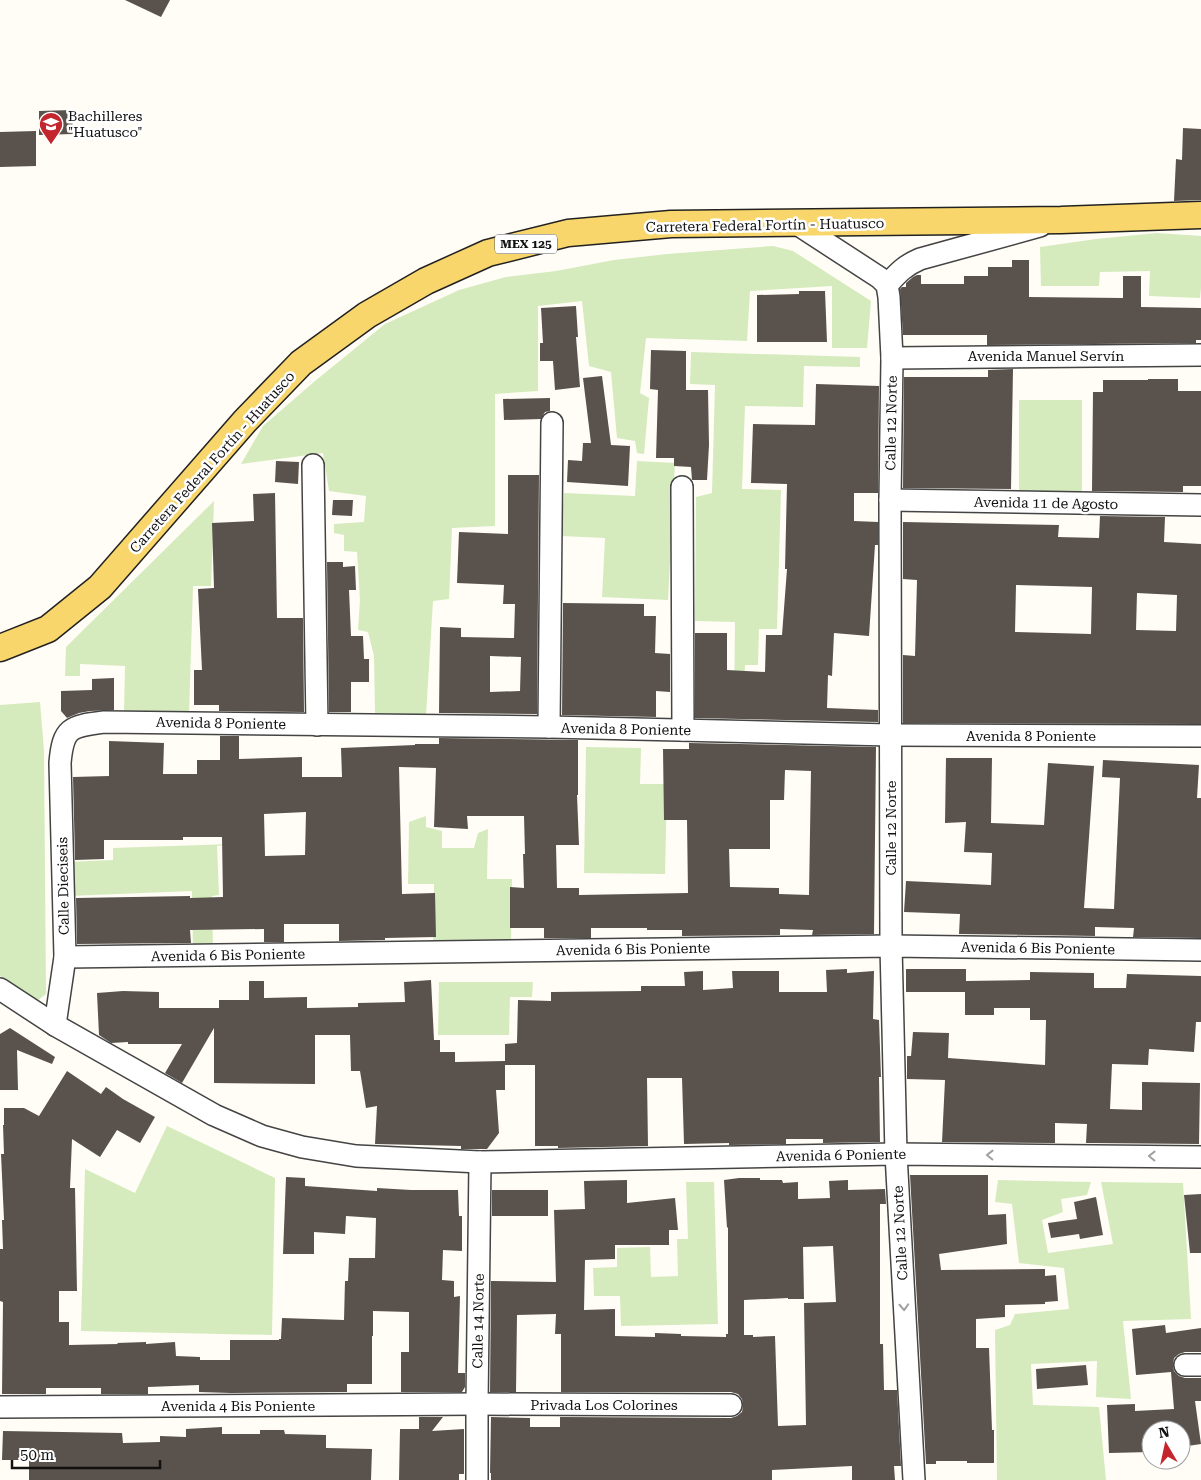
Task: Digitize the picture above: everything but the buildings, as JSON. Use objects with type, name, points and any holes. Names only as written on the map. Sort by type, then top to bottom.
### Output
[{"type":"main road","name":"Carretera Federal Fortín - Huatusco","points":[[0,648],[48,628],[100,587],[245,421],[300,363],[367,316],[426,281],[488,253],[568,233],[672,224],[797,224],[1201,216]]},
{"type":"street","points":[[797,224],[880,278],[887,285],[908,264],[920,259],[1061,220]]},
{"type":"street","name":"Calle 12 Norte","points":[[887,285],[892,358],[890,500],[891,946],[896,1154],[914,1480]]},
{"type":"street","name":"Avenida Manuel Servín","points":[[892,358],[1201,355]]},
{"type":"street","points":[[549,727],[552,423]]},
{"type":"street","points":[[313,465],[318,724]]},
{"type":"street","points":[[682,487],[683,730]]},
{"type":"street","name":"Avenida 11 de Agosto","points":[[890,500],[1201,505]]},
{"type":"street","name":"Avenida 8 Poniente","points":[[62,746],[65,736],[72,728],[85,724],[104,722],[549,727],[890,735],[1201,736]]},
{"type":"street","name":"Calle Dieciseis","points":[[55,1025],[65,957],[60,763],[62,746]]},
{"type":"street","name":"Avenida 6 Bis Poniente","points":[[65,957],[891,946],[1201,950]]},
{"type":"street","points":[[0,989],[55,1025],[214,1115],[262,1136],[302,1147],[356,1156],[480,1162]]},
{"type":"street","name":"Avenida 6 Poniente","points":[[480,1162],[896,1154],[1201,1157]]},
{"type":"street","name":"Calle 14 Norte","points":[[477,1480],[480,1162]]},
{"type":"street","name":"Privada Los Colorines","points":[[477,1404],[731,1405]]},
{"type":"street","name":"Avenida 4 Bis Poniente","points":[[0,1407],[477,1404]]},
{"type":"green space","points":[[1157,233],[1201,236],[1200,298],[1149,296],[1150,271],[1100,272],[1099,286],[1041,286],[1040,247]]},
{"type":"green space","points":[[773,246],[793,251],[871,301],[867,348],[832,348],[832,286],[750,291],[747,341],[646,338],[640,393],[649,398],[644,454],[637,453],[635,441],[617,438],[611,372],[589,366],[582,301],[538,306],[538,391],[495,394],[495,526],[452,528],[449,599],[433,601],[426,715],[375,713],[374,656],[368,632],[358,630],[360,600],[357,552],[344,551],[344,535],[334,533],[334,524],[364,522],[366,496],[329,491],[323,453],[241,464],[263,426],[385,324],[459,290],[506,277],[556,271],[614,260]]},
{"type":"green space","points":[[691,352],[860,357],[860,367],[804,366],[803,407],[745,406],[742,489],[781,490],[777,629],[759,629],[758,665],[745,665],[743,714],[734,710],[735,622],[695,621],[696,497],[712,493],[715,385],[690,384]]},
{"type":"green space","points":[[1019,400],[1082,400],[1082,495],[1019,495]]},
{"type":"green space","points":[[637,461],[675,463],[668,600],[602,597],[605,538],[561,536],[564,493],[635,496]]},
{"type":"green space","points":[[214,501],[211,586],[193,586],[189,714],[124,712],[125,666],[80,664],[80,676],[65,676],[66,647]]},
{"type":"green space","points":[[40,702],[44,751],[46,994],[37,1001],[0,976],[0,705]]},
{"type":"green space","points":[[586,747],[641,748],[640,784],[667,784],[665,874],[584,873]]},
{"type":"green space","points":[[426,816],[426,827],[442,831],[442,848],[474,848],[478,833],[488,829],[487,879],[512,879],[511,947],[433,945],[434,884],[408,884],[409,822]]},
{"type":"green space","points":[[231,844],[217,846],[219,895],[212,896],[213,950],[193,952],[192,891],[69,896],[68,862],[113,860],[113,848]]},
{"type":"green space","points":[[439,982],[533,982],[532,997],[510,997],[509,1035],[438,1035]]},
{"type":"green space","points":[[167,1126],[275,1178],[272,1335],[81,1331],[85,1169],[135,1193]]},
{"type":"green space","points":[[998,1180],[1091,1182],[1087,1195],[1061,1199],[1063,1212],[1042,1220],[1048,1253],[1113,1244],[1101,1182],[1183,1183],[1191,1319],[1123,1321],[1131,1399],[1096,1397],[1097,1361],[1031,1364],[1033,1405],[1099,1407],[1106,1480],[997,1480],[995,1330],[1010,1325],[1015,1314],[1069,1309],[1064,1268],[1019,1263],[1012,1204],[995,1202]]},
{"type":"green space","points":[[686,1182],[714,1182],[718,1324],[621,1326],[620,1296],[594,1296],[593,1268],[617,1267],[617,1248],[650,1247],[651,1277],[678,1276],[677,1239],[688,1239]]},
{"type":"place","name":"Bachilleres \"Huatusco\"","points":[[51,145]]}]
